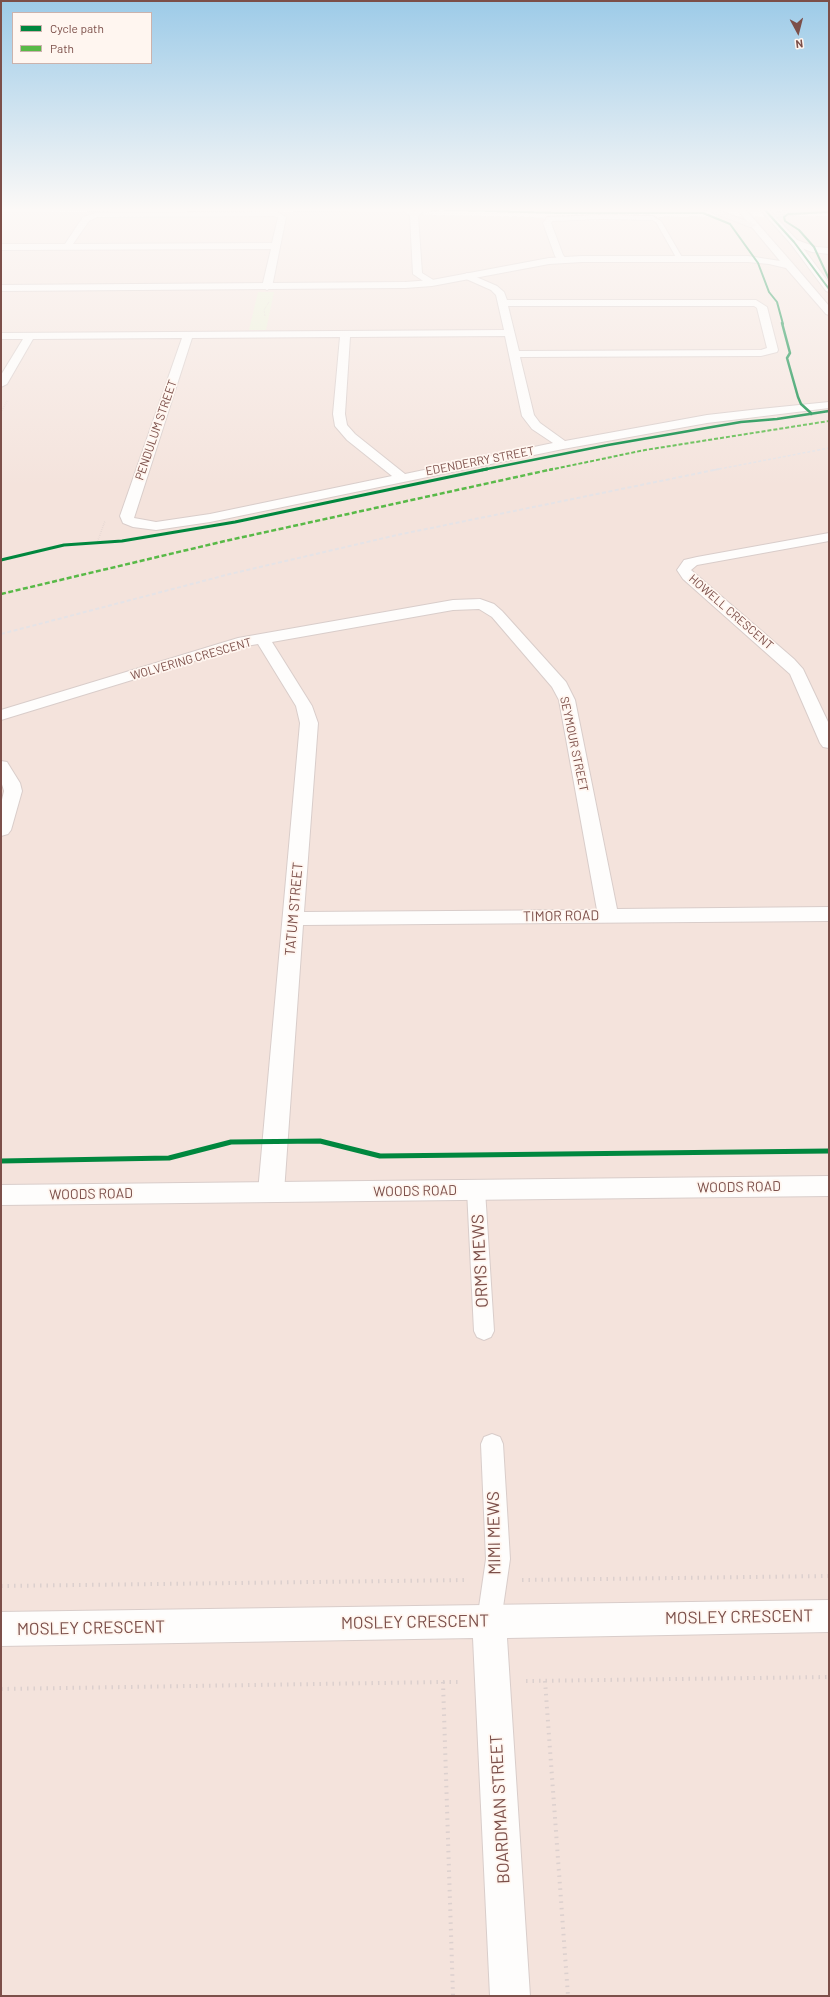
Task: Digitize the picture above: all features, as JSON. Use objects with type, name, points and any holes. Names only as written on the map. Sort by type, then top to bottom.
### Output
[{"type":"street","points":[[820,301],[829,312]]},
{"type":"street","points":[[515,354],[761,353],[773,350],[762,307],[756,303],[742,302],[504,303],[528,416],[536,426],[563,445]]},
{"type":"street","points":[[1,336],[510,333]]},
{"type":"street","points":[[345,334],[340,414],[341,426],[351,437],[401,477]]},
{"type":"street","name":"PENDULUM STREET","points":[[132,523],[127,516],[188,335]]},
{"type":"street","points":[[1,384],[30,336]]},
{"type":"street","name":"EDENDERRY STREET","points":[[132,523],[156,526],[210,518],[401,477],[563,445],[707,419],[829,405]]},
{"type":"street","name":"HOWELL CRESCENT","points":[[829,537],[697,561],[689,563],[684,570],[688,576],[788,662],[797,672],[829,743]]},
{"type":"street","name":"WOLVERING CRESCENT","points":[[1,715],[222,648],[263,639],[453,605],[480,604]]},
{"type":"street","name":"SEYMOUR STREET","points":[[480,604],[489,607],[497,614],[560,685],[567,700],[608,916]]},
{"type":"street","name":"TATUM STREET","points":[[263,639],[304,706],[309,723],[272,1192]]},
{"type":"street","points":[[1,766],[9,778],[13,791],[11,802],[1,830]]},
{"type":"street","name":"TIMOR ROAD","points":[[294,919],[829,914]]},
{"type":"street","name":"WOODS ROAD","points":[[1,1195],[829,1186]]},
{"type":"street","name":"MOSLEY CRESCENT","points":[[1,1629],[829,1616]]},
{"type":"street","name":"BOARDMAN STREET","points":[[489,1621],[510,1996]]},
{"type":"lane","name":"ORMS MEWS","points":[[476,1190],[484,1332]]},
{"type":"lane","name":"MIMI MEWS","points":[[489,1621],[498,1559],[492,1444]]},
{"type":"path","points":[[90,543],[103,542]]},
{"type":"path","points":[[1,1586],[829,1576]]},
{"type":"path","points":[[1,1689],[829,1677]]},
{"type":"path","points":[[545,1681],[568,1996]]},
{"type":"path","points":[[443,1682],[453,1996]]},
{"type":"shaded area","points":[[1,301],[829,301],[829,1996],[1,1996]]},
{"type":"green space","points":[[256,301],[272,301],[266,330],[249,330]]},
{"type":"railway","points":[[716,470],[829,448]]},
{"type":"railway","points":[[1,634],[230,574],[397,535],[716,470]]},
{"type":"marked path","points":[[1,594],[225,541],[494,481],[645,450],[829,421]]},
{"type":"cycle path","points":[[776,301],[790,353],[787,358],[798,397],[801,404],[812,414]]},
{"type":"cycle path","points":[[1,560],[64,545],[122,541],[235,522],[425,481],[608,445],[741,422],[777,419],[829,411]]},
{"type":"cycle path","points":[[1,1161],[169,1158],[231,1142],[320,1141],[380,1156],[829,1151]]}]
